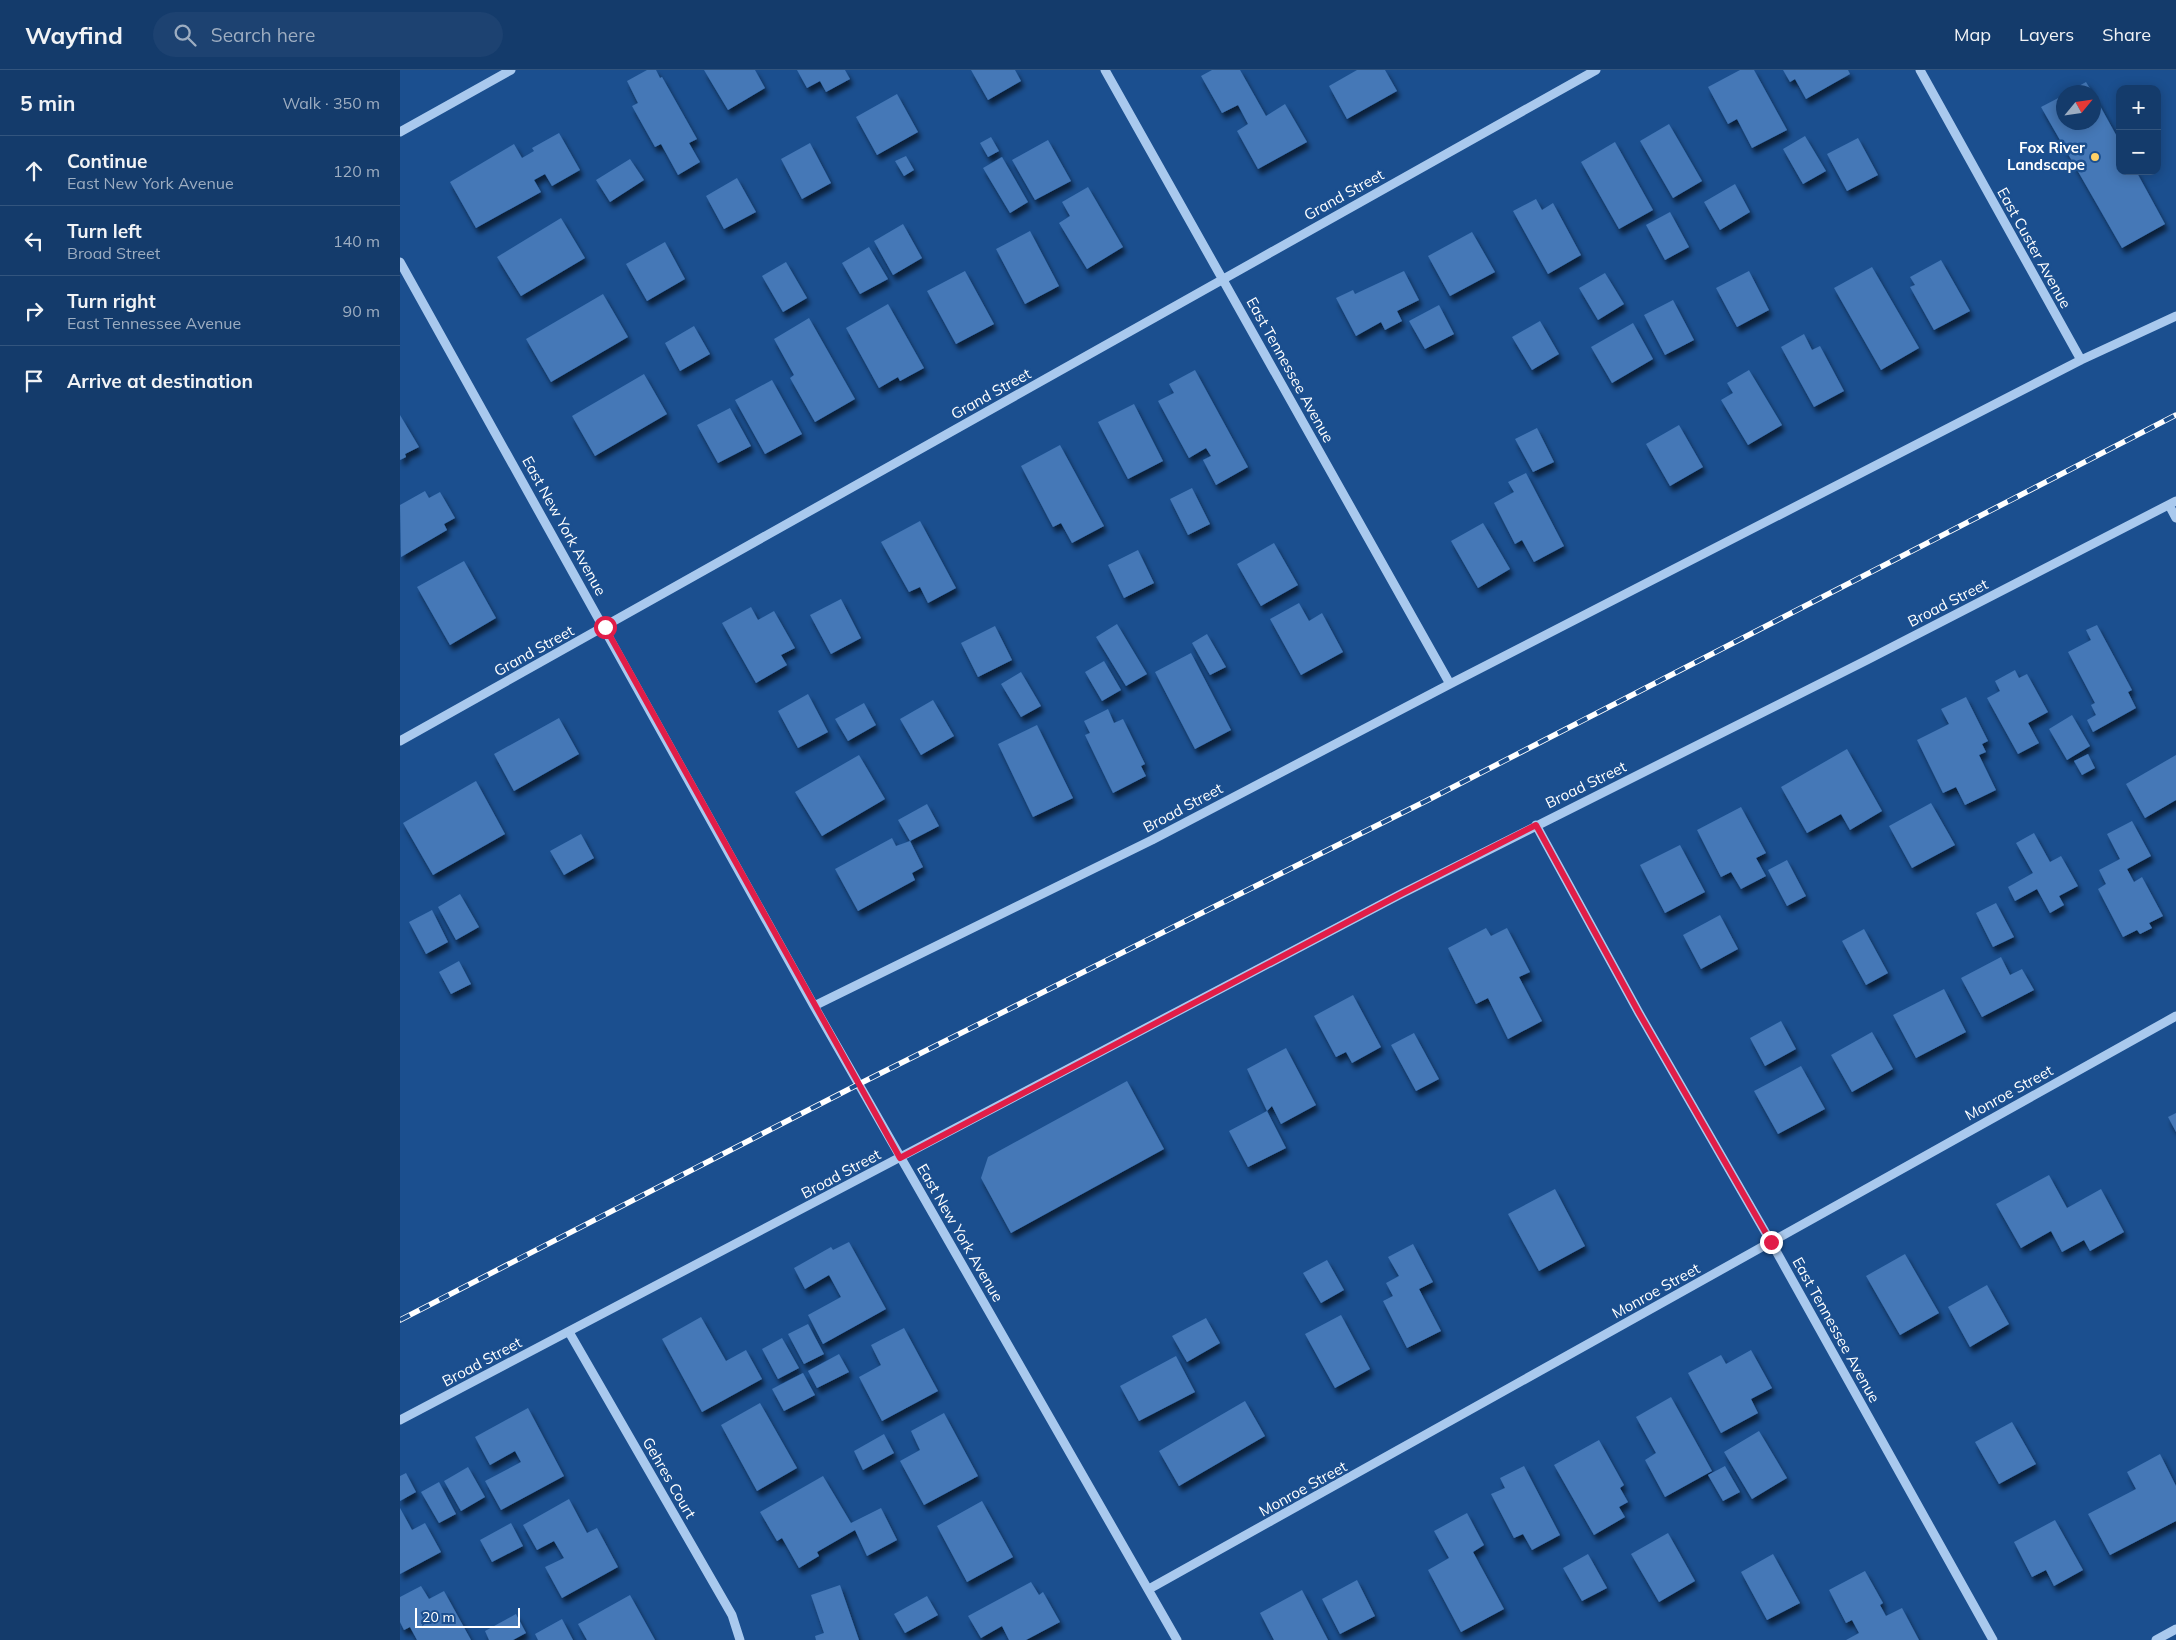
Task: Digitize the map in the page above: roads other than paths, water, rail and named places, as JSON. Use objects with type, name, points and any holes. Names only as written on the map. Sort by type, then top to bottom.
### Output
[{"type":"street","points":[[400,132],[511,70]]},
{"type":"street","name":"East Tennessee Avenue","points":[[1105,70],[1450,684]]},
{"type":"street","name":"Grand Street","points":[[400,741],[1596,70]]},
{"type":"street","name":"East Custer Avenue","points":[[1920,70],[2081,360]]},
{"type":"street","name":"East New York Avenue","points":[[400,262],[605,627],[814,1006],[1177,1640]]},
{"type":"street","name":"Broad Street","points":[[814,1006],[1152,840],[1450,684],[2081,360],[2176,316]]},
{"type":"street","points":[[2172,503],[2176,518]]},
{"type":"street","name":"Broad Street","points":[[400,1420],[1399,895],[1867,660],[2172,503]]},
{"type":"street","name":"East Tennessee Avenue","points":[[1536,825],[1639,1013],[1771,1242],[1993,1640]]},
{"type":"street","name":"Monroe Street","points":[[1149,1589],[2176,1016]]},
{"type":"street","name":"Gehres Court","points":[[569,1332],[732,1615],[740,1640]]},
{"type":"street","points":[[2156,1640],[2176,1629]]},
{"type":"railway","points":[[400,1320],[859,1084],[1428,800],[2176,415]]},
{"type":"place","name":"Fox River Landscape","points":[[2095,157]]}]
